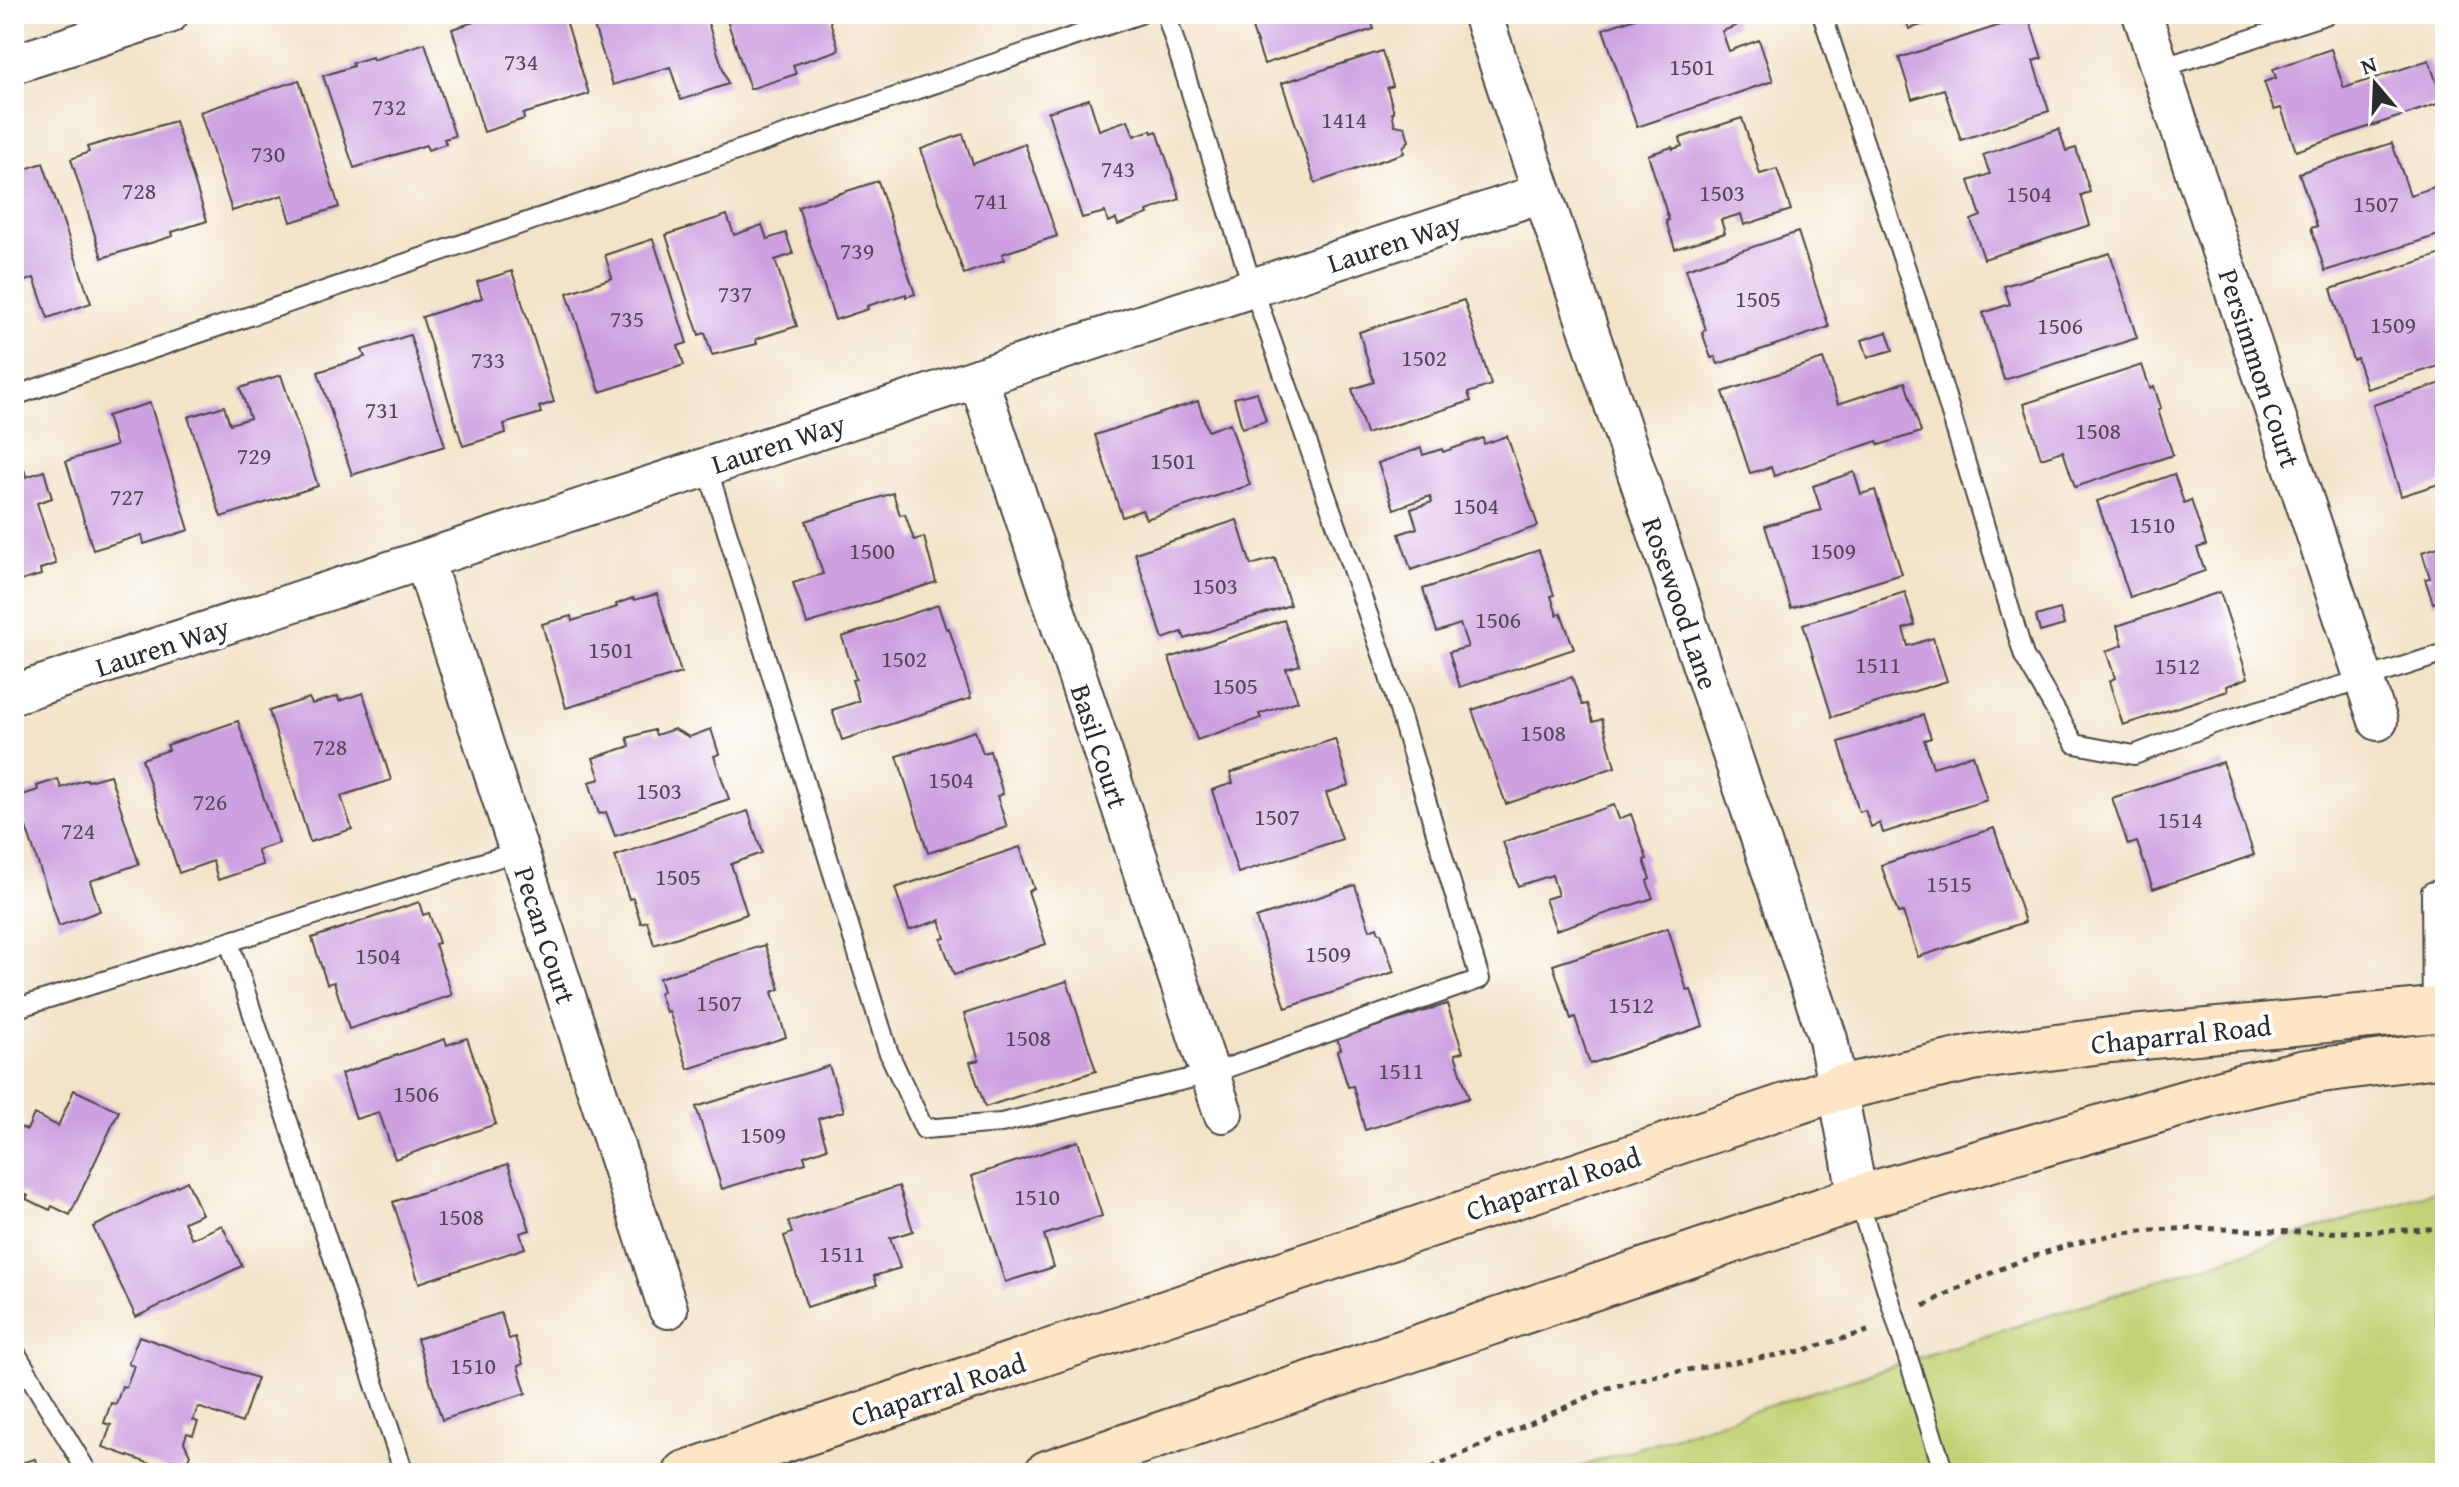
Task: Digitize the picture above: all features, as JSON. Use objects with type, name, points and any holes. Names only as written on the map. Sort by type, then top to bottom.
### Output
[{"type":"main road","name":"Chaparral Road","points":[[686,1473],[1836,1089],[1972,1058],[2110,1040],[2437,1033]]},
{"type":"main road","name":"Chaparral Road","points":[[1047,1473],[1858,1198],[2437,1033]]},
{"type":"street","points":[[14,64],[169,14]]},
{"type":"street","name":"Rosewood Lane","points":[[1482,14],[1828,1039],[1858,1198]]},
{"type":"street","name":"Persimmon Court","points":[[2142,14],[2378,721]]},
{"type":"street","name":"Lauren Way","points":[[14,694],[1542,193]]},
{"type":"street","name":"Basil Court","points":[[978,378],[1223,1113]]},
{"type":"street","name":"Pecan Court","points":[[424,560],[668,1309]]},
{"type":"lane","points":[[14,396],[1140,14]]},
{"type":"lane","points":[[707,467],[888,1051],[924,1129],[1001,1123],[1210,1074],[1480,979],[1383,657],[1253,288],[1166,14]]},
{"type":"lane","points":[[1822,14],[1920,311],[2024,656],[2075,744],[2134,755],[2213,724],[2445,653]]},
{"type":"lane","points":[[2161,68],[2328,14]]},
{"type":"lane","points":[[14,1009],[519,851]]},
{"type":"lane","points":[[2437,1033],[2431,892],[2445,887]]},
{"type":"lane","points":[[229,942],[404,1473]]},
{"type":"lane","points":[[1858,1198],[1944,1473]]},
{"type":"lane","points":[[14,1350],[88,1473]]},
{"type":"green space","points":[[2445,1188],[2445,1473],[1561,1473]]},
{"type":"building","points":[[499,14],[564,14],[589,94],[523,114],[524,119],[484,132],[452,29]]},
{"type":"building","points":[[590,14],[705,14],[728,84],[681,100],[670,67],[613,85]]},
{"type":"building","points":[[725,14],[828,14],[839,50],[793,65],[796,74],[750,89]]},
{"type":"building","points":[[1276,14],[1369,14],[1374,29],[1264,64],[1250,22]]},
{"type":"building","points":[[1647,14],[1740,14],[1734,19],[1736,26],[1722,31],[1729,51],[1759,40],[1773,81],[1637,127],[1603,29]]},
{"type":"building","points":[[1904,14],[1952,14],[1953,15],[1909,29]]},
{"type":"building","points":[[2028,16],[2042,58],[2033,61],[2049,111],[1961,140],[1944,89],[1912,99],[1899,58]]},
{"type":"building","points":[[425,43],[455,136],[444,139],[446,144],[428,150],[426,145],[354,168],[323,76],[353,66],[352,63],[372,57],[373,60]]},
{"type":"building","points":[[2331,49],[2344,88],[2429,60],[2443,102],[2296,151],[2281,108],[2274,110],[2264,82],[2276,78],[2273,69]]},
{"type":"building","points":[[1382,51],[1393,86],[1387,88],[1395,125],[1405,127],[1409,141],[1403,147],[1404,153],[1315,183],[1282,83]]},
{"type":"building","points":[[299,80],[339,207],[291,222],[283,195],[232,211],[200,112]]},
{"type":"building","points":[[1089,99],[1099,130],[1128,120],[1134,136],[1157,131],[1180,199],[1118,225],[1116,219],[1108,222],[1105,212],[1082,218],[1048,112]]},
{"type":"building","points":[[1742,118],[1760,174],[1777,169],[1791,210],[1744,225],[1741,214],[1721,220],[1725,233],[1675,249],[1648,155],[1682,146],[1680,138]]},
{"type":"building","points":[[175,121],[207,221],[172,232],[173,236],[102,258],[71,159],[89,152],[87,147]]},
{"type":"building","points":[[2059,129],[2066,151],[2076,148],[2090,192],[2081,195],[2090,225],[1984,259],[1971,220],[1981,216],[1969,181],[1990,174],[1983,155]]},
{"type":"building","points":[[963,134],[973,164],[1025,144],[1057,236],[1002,254],[1004,260],[964,274],[921,149]]},
{"type":"building","points":[[2392,143],[2410,195],[2437,186],[2445,211],[2445,233],[2325,271],[2311,228],[2317,226],[2299,173]]},
{"type":"building","points":[[43,163],[91,303],[48,318],[34,278],[14,285],[14,173]]},
{"type":"building","points":[[878,181],[915,294],[867,306],[868,309],[835,320],[798,207]]},
{"type":"building","points":[[727,215],[734,235],[762,225],[767,239],[786,233],[793,254],[775,260],[797,326],[756,339],[757,344],[712,355],[705,333],[699,335],[666,235]]},
{"type":"building","points":[[1798,232],[1829,327],[1718,364],[1715,357],[1711,358],[1702,332],[1706,330],[1686,269]]},
{"type":"building","points":[[653,239],[687,343],[678,346],[684,365],[600,392],[567,293],[612,278],[605,255]]},
{"type":"building","points":[[2110,253],[2137,338],[2004,380],[1983,313],[2010,304],[2004,286]]},
{"type":"building","points":[[2445,253],[2445,364],[2367,389],[2357,358],[2353,360],[2331,289]]},
{"type":"building","points":[[512,271],[554,402],[539,407],[541,413],[504,424],[506,433],[463,446],[422,317],[482,298],[477,282]]},
{"type":"building","points":[[1464,300],[1491,385],[1468,393],[1471,401],[1366,434],[1352,389],[1374,382],[1359,332]]},
{"type":"building","points":[[1887,332],[1893,350],[1868,357],[1862,340]]},
{"type":"building","points":[[410,335],[445,446],[352,475],[318,372],[365,357],[362,350]]},
{"type":"building","points":[[1823,359],[1838,404],[1905,382],[1921,432],[1879,445],[1877,441],[1774,476],[1771,467],[1750,473],[1723,392]]},
{"type":"building","points":[[2142,365],[2150,388],[2154,386],[2161,408],[2158,410],[2173,455],[2075,487],[2063,451],[2041,458],[2024,404]]},
{"type":"building","points":[[281,375],[318,486],[221,517],[188,417],[224,406],[230,424],[250,418],[240,388]]},
{"type":"building","points":[[2445,382],[2445,482],[2401,496],[2373,405]]},
{"type":"building","points":[[1257,392],[1266,421],[1242,428],[1234,398]]},
{"type":"building","points":[[1198,401],[1208,431],[1230,423],[1250,485],[1146,519],[1142,510],[1122,517],[1095,435]]},
{"type":"building","points":[[150,403],[189,530],[144,544],[142,535],[93,550],[66,461],[116,446],[107,416]]},
{"type":"building","points":[[1507,436],[1538,526],[1411,570],[1399,534],[1417,528],[1411,509],[1432,502],[1430,496],[1394,509],[1378,463],[1421,448],[1423,455],[1442,449],[1443,452],[1483,438],[1484,444]]},
{"type":"building","points":[[24,469],[26,477],[44,471],[52,498],[37,503],[56,564],[40,569],[41,575],[14,583],[14,472]]},
{"type":"building","points":[[1854,472],[1861,494],[1875,490],[1902,574],[1791,608],[1765,526],[1821,510],[1813,486]]},
{"type":"building","points":[[2174,474],[2184,503],[2191,500],[2206,545],[2197,548],[2205,571],[2130,597],[2097,501]]},
{"type":"building","points":[[893,493],[900,515],[905,514],[914,540],[924,537],[936,582],[807,624],[793,583],[823,574],[806,521]]},
{"type":"building","points":[[1237,520],[1251,565],[1275,558],[1290,605],[1185,639],[1182,632],[1163,639],[1135,553]]},
{"type":"building","points":[[2445,545],[2444,610],[2442,601],[2433,603],[2425,579],[2430,578],[2422,552]]},
{"type":"building","points":[[1539,550],[1554,595],[1551,596],[1557,615],[1561,613],[1574,649],[1460,687],[1449,652],[1468,647],[1460,624],[1437,632],[1423,589]]},
{"type":"building","points":[[1905,592],[1915,625],[1903,629],[1908,646],[1933,638],[1947,681],[1832,717],[1803,624]]},
{"type":"building","points":[[2220,592],[2248,678],[2227,686],[2228,691],[2123,725],[2109,681],[2115,678],[2106,651],[2123,645],[2117,626]]},
{"type":"building","points":[[657,594],[681,673],[566,708],[542,624],[571,616],[572,621],[617,607],[616,604],[633,598]]},
{"type":"building","points":[[938,605],[946,629],[949,628],[971,698],[842,740],[832,710],[859,701],[852,680],[856,679],[842,637]]},
{"type":"building","points":[[2060,609],[2064,625],[2040,632],[2036,616]]},
{"type":"building","points":[[1284,620],[1300,665],[1286,669],[1298,701],[1259,714],[1261,718],[1197,740],[1169,658]]},
{"type":"building","points":[[1572,677],[1582,705],[1587,704],[1593,722],[1602,719],[1615,767],[1506,804],[1472,710]]},
{"type":"building","points":[[363,693],[391,780],[341,796],[352,829],[310,842],[269,711],[309,698],[312,704],[338,696],[339,701]]},
{"type":"building","points":[[1923,715],[1931,738],[1924,740],[1933,767],[1973,755],[1987,800],[1883,833],[1880,823],[1871,827],[1865,810],[1859,812],[1839,742]]},
{"type":"building","points":[[238,721],[279,843],[257,850],[263,865],[218,880],[213,861],[179,873],[142,759],[169,750],[167,745]]},
{"type":"building","points":[[674,729],[689,737],[711,729],[719,754],[714,756],[729,799],[615,836],[606,812],[599,814],[589,782],[600,779],[593,758],[630,746],[627,738],[654,730],[656,735]]},
{"type":"building","points":[[975,731],[983,753],[990,751],[1003,794],[997,796],[1007,827],[928,853],[897,756]]},
{"type":"building","points":[[1335,739],[1349,785],[1326,793],[1342,839],[1238,873],[1212,790],[1233,783],[1230,773]]},
{"type":"building","points":[[2223,762],[2254,855],[2153,889],[2137,842],[2128,845],[2112,798]]},
{"type":"building","points":[[110,775],[139,864],[90,881],[100,911],[59,926],[16,797],[58,779],[61,788]]},
{"type":"building","points":[[1614,805],[1619,819],[1631,814],[1647,859],[1644,860],[1650,879],[1647,881],[1653,898],[1556,930],[1545,899],[1558,895],[1552,875],[1518,886],[1503,842]]},
{"type":"building","points":[[748,811],[762,853],[731,864],[747,914],[654,945],[647,921],[641,923],[633,898],[629,899],[615,856]]},
{"type":"building","points":[[1994,828],[2025,922],[1918,957],[1903,912],[1898,913],[1881,865]]},
{"type":"building","points":[[1020,847],[1034,889],[1028,891],[1046,944],[954,975],[941,939],[945,938],[940,920],[909,930],[895,888]]},
{"type":"building","points":[[1355,885],[1370,930],[1377,927],[1381,933],[1394,972],[1286,1008],[1256,918]]},
{"type":"building","points":[[419,902],[423,915],[429,913],[439,943],[435,944],[452,995],[349,1029],[334,982],[327,984],[312,938]]},
{"type":"building","points":[[1668,928],[1687,991],[1691,990],[1703,1026],[1590,1064],[1575,1017],[1571,1019],[1553,965]]},
{"type":"building","points":[[765,945],[780,989],[772,992],[786,1037],[688,1069],[669,1011],[666,1012],[659,993],[663,991],[659,978]]},
{"type":"building","points":[[1067,981],[1096,1071],[985,1107],[970,1062],[979,1060],[964,1014]]},
{"type":"building","points":[[1447,1004],[1463,1052],[1455,1054],[1469,1098],[1365,1130],[1353,1086],[1348,1087],[1337,1051],[1341,1049],[1337,1039]]},
{"type":"building","points":[[467,1038],[496,1124],[395,1159],[379,1112],[356,1119],[341,1074],[445,1039],[447,1045]]},
{"type":"building","points":[[829,1066],[844,1111],[818,1119],[827,1148],[804,1156],[806,1163],[722,1189],[696,1107]]},
{"type":"building","points":[[74,1090],[119,1111],[70,1215],[26,1199],[28,1196],[14,1189],[14,1125],[27,1130],[34,1114],[58,1126]]},
{"type":"building","points":[[1078,1141],[1102,1216],[1044,1235],[1054,1267],[1005,1282],[972,1176]]},
{"type":"building","points":[[508,1164],[530,1230],[520,1233],[525,1248],[419,1283],[393,1202]]},
{"type":"building","points":[[187,1181],[202,1214],[184,1222],[192,1239],[222,1225],[242,1266],[136,1317],[93,1227]]},
{"type":"building","points":[[899,1186],[913,1231],[890,1238],[900,1268],[874,1276],[877,1285],[807,1307],[784,1236],[792,1233],[788,1222]]},
{"type":"building","points":[[501,1313],[509,1339],[515,1337],[523,1364],[518,1366],[526,1393],[442,1420],[417,1339]]},
{"type":"building","points":[[139,1336],[257,1378],[242,1423],[198,1407],[193,1420],[198,1422],[193,1435],[187,1433],[184,1442],[190,1455],[183,1468],[173,1472],[103,1447],[111,1425],[104,1423],[111,1403],[116,1404],[122,1386],[126,1387],[134,1366],[128,1364]]},
{"type":"building","points":[[35,1459],[40,1473],[14,1473],[14,1465]]}]
